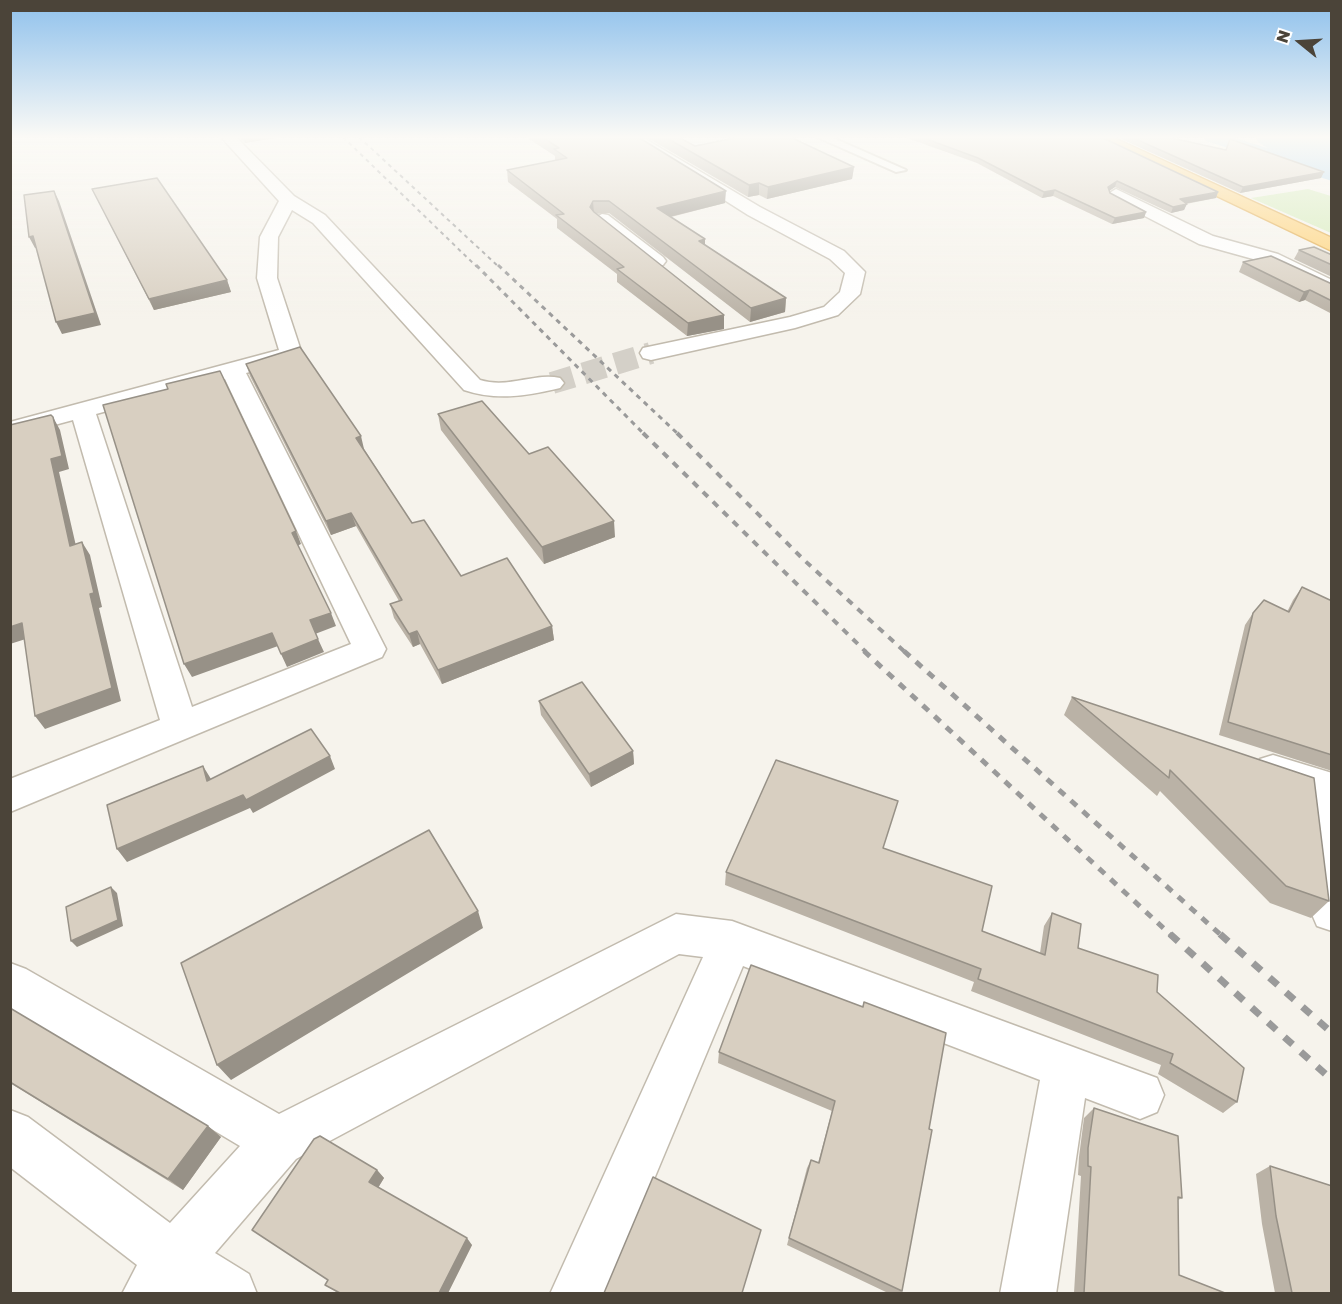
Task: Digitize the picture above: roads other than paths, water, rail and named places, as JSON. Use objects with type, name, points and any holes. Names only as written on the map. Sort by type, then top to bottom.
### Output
[{"type":"highway","points":[[1231,198],[1332,245]]},
{"type":"street","points":[[651,353],[747,333],[831,311],[849,294],[855,272],[837,255],[732,198]]},
{"type":"street","points":[[1124,198],[1206,240],[1271,258],[1327,283]]},
{"type":"street","points":[[10,430],[291,354],[267,278],[269,237],[288,200],[320,219],[472,385],[487,391],[509,392],[552,383]]},
{"type":"street","points":[[602,219],[675,276]]},
{"type":"street","points":[[1227,227],[1270,254],[1271,258]]},
{"type":"street","points":[[729,319],[747,333]]},
{"type":"street","points":[[10,796],[369,649],[233,371]]},
{"type":"street","points":[[83,411],[180,726]]},
{"type":"street","points":[[1243,759],[1325,787],[1332,912]]},
{"type":"street","points":[[162,1276],[278,1141],[676,934],[732,941],[1140,1095]]},
{"type":"street","points":[[578,1293],[732,941]]},
{"type":"street","points":[[10,984],[278,1141]]},
{"type":"street","points":[[1028,1293],[1066,1067]]},
{"type":"street","points":[[10,1136],[162,1276],[229,1293]]},
{"type":"tunnel","points":[[552,383],[651,353]]},
{"type":"railway","points":[[406,198],[477,267]]},
{"type":"railway","points":[[425,198],[499,267]]},
{"type":"railway","points":[[476,265],[643,433]]},
{"type":"railway","points":[[498,265],[678,434]]},
{"type":"railway","points":[[643,433],[866,652]]},
{"type":"railway","points":[[678,434],[804,560],[905,652]]},
{"type":"railway","points":[[864,651],[1172,936]]},
{"type":"railway","points":[[904,651],[1222,936]]},
{"type":"railway","points":[[1170,934],[1332,1080]]},
{"type":"railway","points":[[1220,934],[1332,1033]]}]
